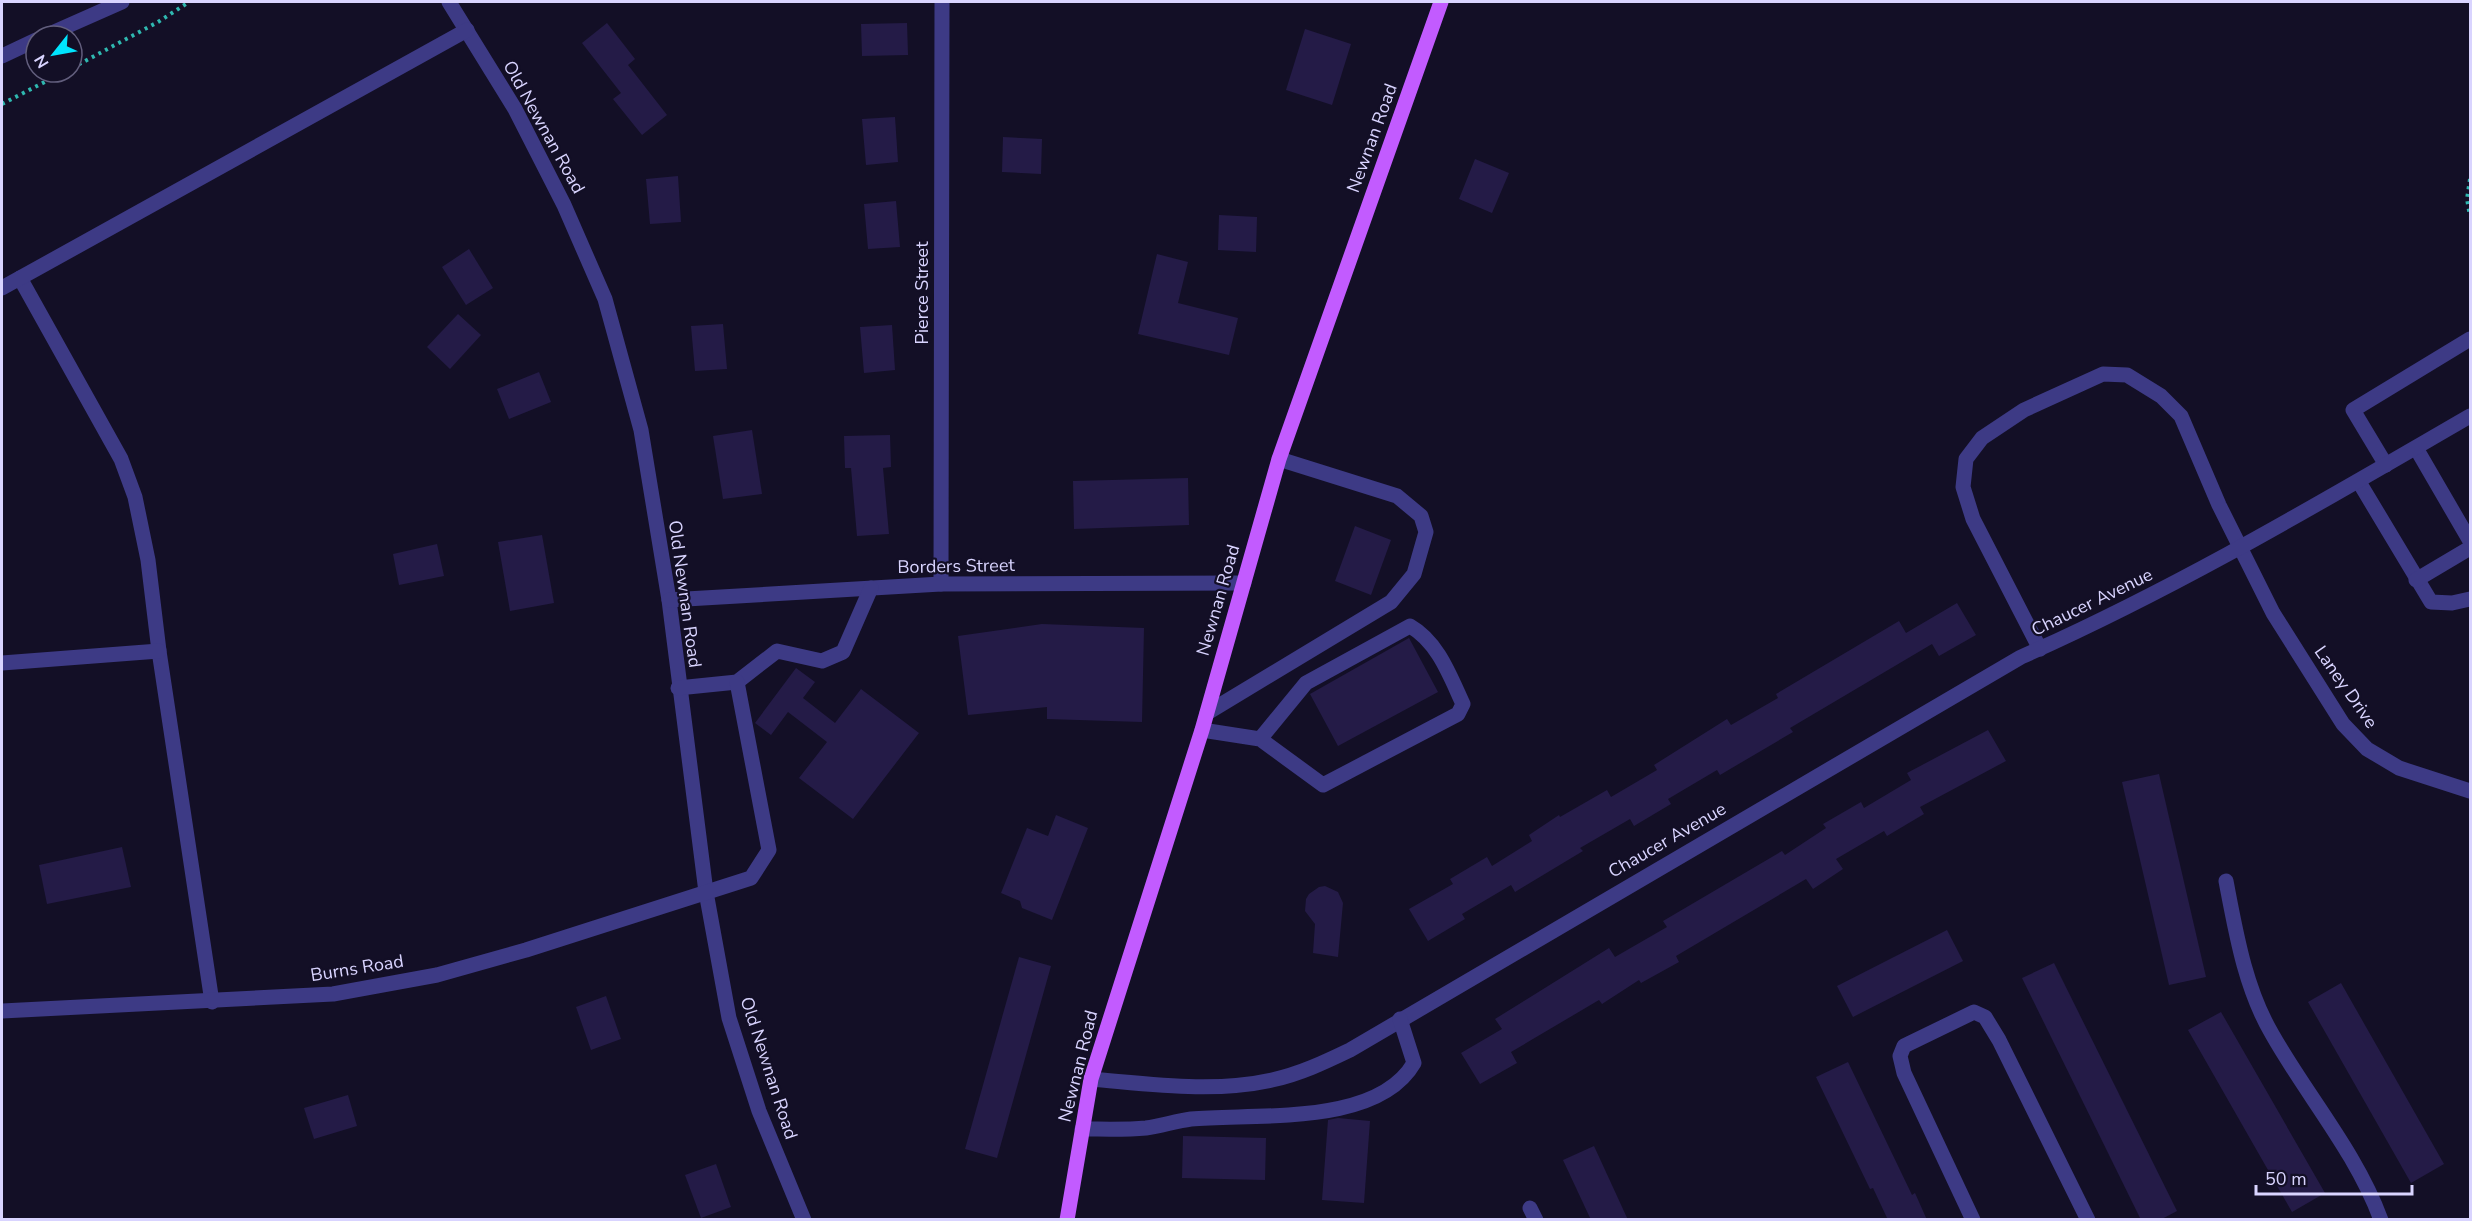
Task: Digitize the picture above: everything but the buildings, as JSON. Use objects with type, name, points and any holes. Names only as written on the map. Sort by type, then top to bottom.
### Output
[{"type":"main road","name":"Newnan Road","points":[[1067,1220],[1091,1079],[1202,730],[1279,459],[1441,2]]},
{"type":"street","points":[[72,24],[122,2]]},
{"type":"street","name":"Old Newnan Road","points":[[449,2],[515,109],[548,173],[605,299],[641,430],[669,600],[678,688],[706,892],[729,1018],[759,1111],[804,1220]]},
{"type":"street","name":"Pierce Street","points":[[941,584],[942,2]]},
{"type":"street","points":[[2,288],[467,30]]},
{"type":"street","points":[[2,56],[24,46]]},
{"type":"street","points":[[20,278],[121,459],[135,497],[148,560],[159,651],[212,1002]]},
{"type":"street","points":[[2386,465],[2353,410],[2470,339]]},
{"type":"street","name":"Laney Drive","points":[[2040,648],[1973,519],[1963,488],[1966,459],[1982,438],[2024,410],[2103,374],[2127,375],[2161,396],[2181,416],[2219,506],[2273,612],[2343,724],[2367,749],[2399,768],[2470,791]]},
{"type":"street","name":"Chaucer Avenue","points":[[1091,1079],[1180,1087],[1224,1087],[1272,1080],[1310,1069],[1350,1050],[1797,786],[2040,648],[2095,624],[2242,548],[2470,416]]},
{"type":"street","points":[[2416,448],[2470,541]]},
{"type":"street","points":[[1207,713],[1392,602],[1414,574],[1426,532],[1420,516],[1397,496],[1279,459]]},
{"type":"street","points":[[2359,482],[2431,602],[2452,603],[2470,599]]},
{"type":"street","points":[[2416,580],[2470,548]]},
{"type":"street","name":"Borders Street","points":[[669,600],[941,584],[1244,584]]},
{"type":"street","points":[[678,688],[737,682],[777,651],[822,661],[843,652],[871,588]]},
{"type":"street","points":[[1202,730],[1260,739],[1323,785],[1458,714],[1463,704],[1445,666],[1423,633],[1410,626],[1306,683],[1260,739]]},
{"type":"street","points":[[2,663],[159,651]]},
{"type":"street","name":"Burns Road","points":[[2,1011],[333,994],[437,975],[526,950],[750,878],[769,850],[737,682]]},
{"type":"street","points":[[2226,881],[2237,938],[2252,992],[2271,1032],[2369,1188],[2380,1220]]},
{"type":"street","points":[[1973,1220],[1904,1073],[1899,1056],[1904,1046],[1974,1012],[1985,1017],[1999,1040],[2088,1220]]},
{"type":"street","points":[[1082,1129],[1146,1128],[1191,1119],[1263,1118],[1329,1110],[1377,1096],[1406,1077],[1414,1063],[1400,1019]]},
{"type":"path","points":[[84,62],[158,22],[189,2]]},
{"type":"path","points":[[2,104],[41,84]]},
{"type":"path","points":[[2470,179],[2467,199],[2470,216]]}]
